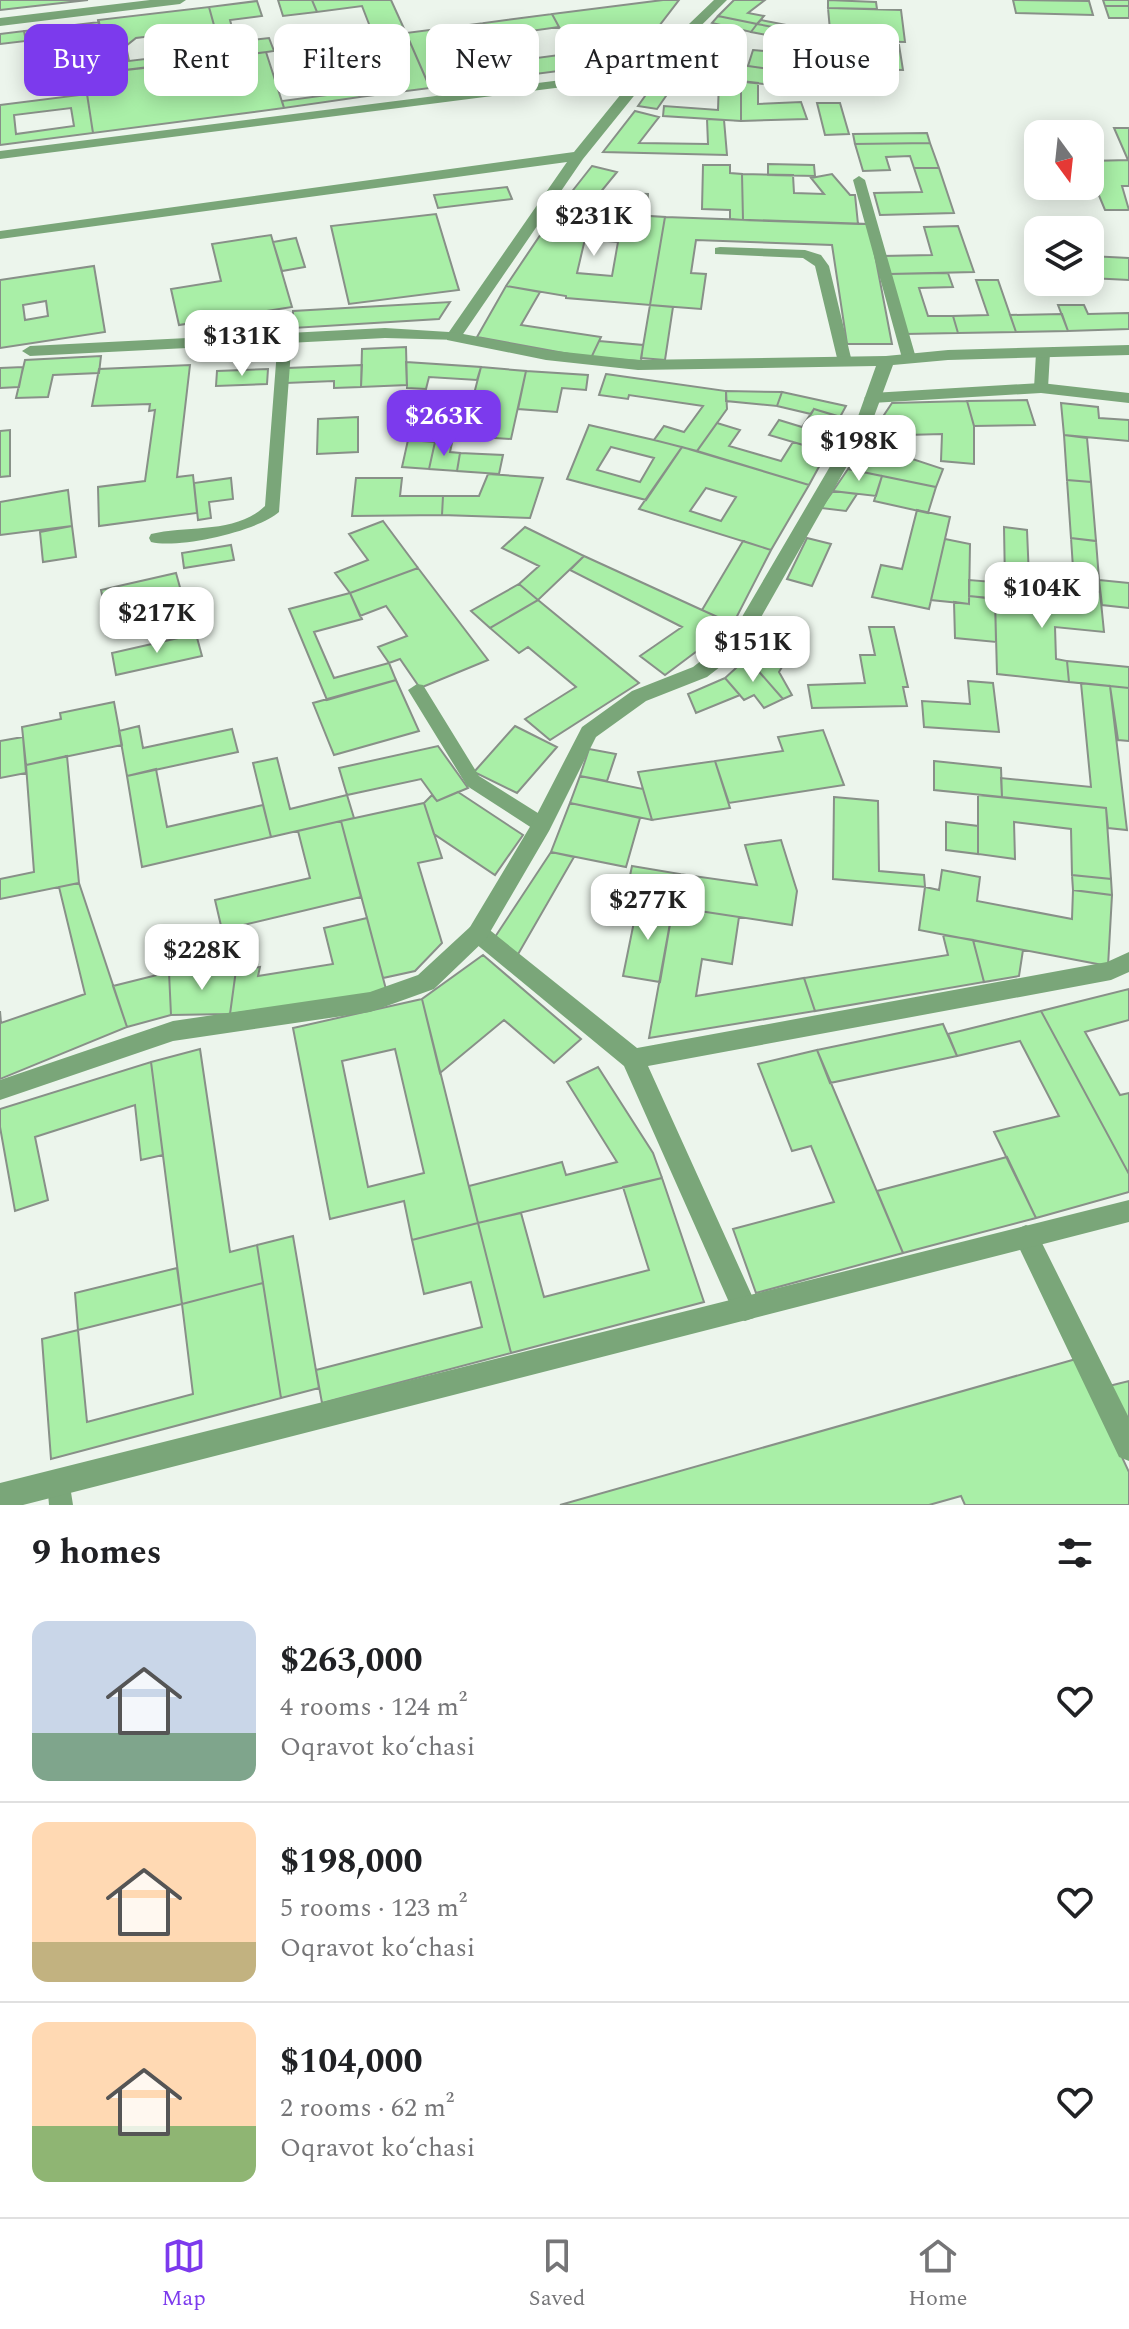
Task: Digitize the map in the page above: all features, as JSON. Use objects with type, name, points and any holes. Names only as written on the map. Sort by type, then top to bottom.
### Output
[{"type":"street","points":[[0,22],[180,0]]},
{"type":"street","points":[[696,24],[721,0]]},
{"type":"street","points":[[0,155],[555,84]]},
{"type":"street","points":[[453,337],[578,156],[626,96]]},
{"type":"street","points":[[0,235],[578,156]]},
{"type":"street","points":[[30,351],[385,333],[453,337],[546,355],[638,365],[886,361],[1129,350]]},
{"type":"street","points":[[0,1090],[173,1031],[370,1002],[426,982],[478,933],[542,825],[589,732],[639,696],[700,672],[736,644],[864,422],[886,361]]},
{"type":"street","points":[[872,398],[1041,388],[1129,398]]},
{"type":"street","points":[[478,933],[633,1059],[745,1309]]},
{"type":"street","points":[[633,1059],[1111,971],[1129,961]]},
{"type":"street","points":[[0,1497],[60,1494],[745,1309],[1129,1211]]},
{"type":"street","points":[[1026,1237],[1129,1447]]},
{"type":"lane","points":[[859,180],[909,358]]},
{"type":"lane","points":[[720,251],[805,254],[816,258],[822,266],[845,362]]},
{"type":"lane","points":[[157,538],[251,524],[267,518],[273,508],[285,337]]},
{"type":"lane","points":[[1041,388],[1043,353]]},
{"type":"lane","points":[[417,690],[473,781],[542,825]]},
{"type":"building","points":[[0,0],[88,0],[0,10]]},
{"type":"building","points":[[278,0],[312,0],[317,12],[283,16]]},
{"type":"building","points":[[312,0],[391,0],[402,24],[369,24],[362,6],[317,12]]},
{"type":"building","points":[[679,0],[661,24],[557,24],[552,14]]},
{"type":"building","points":[[734,0],[765,0],[748,13],[764,16],[757,24],[718,16]]},
{"type":"building","points":[[828,0],[876,2],[877,9],[828,8]]},
{"type":"building","points":[[1013,0],[1089,1],[1093,15],[1016,13]]},
{"type":"building","points":[[1103,0],[1129,0],[1129,6],[1105,6]]},
{"type":"building","points":[[257,1],[262,16],[230,20],[231,24],[214,24],[209,7]]},
{"type":"building","points":[[1105,6],[1129,6],[1129,18],[1109,18]]},
{"type":"building","points":[[209,7],[214,24],[144,24],[144,37],[136,38],[128,44],[128,24],[99,24],[98,20]]},
{"type":"building","points":[[828,8],[901,10],[905,42],[899,42],[899,24],[829,24]]},
{"type":"building","points":[[552,14],[557,24],[555,28],[539,30],[539,24],[484,23]]},
{"type":"building","points":[[718,16],[757,24],[751,32],[747,31],[747,24],[712,23]]},
{"type":"building","points":[[761,20],[781,24],[763,25],[757,24]]},
{"type":"building","points":[[757,24],[763,25],[763,34],[751,32]]},
{"type":"building","points":[[426,30],[426,79],[410,42],[410,32]]},
{"type":"building","points":[[24,31],[24,41],[0,44],[0,34]]},
{"type":"building","points":[[269,38],[274,51],[258,53],[258,39]]},
{"type":"building","points":[[410,42],[426,79],[426,89],[410,91]]},
{"type":"building","points":[[899,45],[903,70],[899,70]]},
{"type":"building","points":[[753,50],[763,51],[763,68],[748,66]]},
{"type":"building","points":[[266,52],[274,77],[274,96],[280,96],[284,108],[93,133],[87,96],[128,96],[128,70],[144,68],[144,96],[258,96],[258,53]]},
{"type":"building","points":[[128,56],[129,61],[144,59],[144,68],[128,70]]},
{"type":"building","points":[[555,56],[555,71],[539,74],[539,58]]},
{"type":"building","points":[[747,66],[763,68],[763,84],[747,82]]},
{"type":"building","points":[[747,82],[758,83],[758,104],[801,102],[807,119],[741,121],[741,96],[747,96]]},
{"type":"building","points":[[87,96],[93,133],[0,145],[0,105]],"holes":[[[71,108],[74,126],[16,134],[14,115]]]},
{"type":"building","points":[[320,96],[360,97],[284,108],[282,101]]},
{"type":"building","points":[[645,96],[666,96],[657,109],[638,106]]},
{"type":"building","points":[[718,96],[741,96],[741,121],[663,116],[664,106],[718,110]]},
{"type":"building","points":[[817,103],[840,103],[849,134],[825,135]]},
{"type":"building","points":[[635,111],[659,117],[639,143],[708,144],[707,119],[724,120],[727,155],[603,152]]},
{"type":"building","points":[[1114,128],[1129,128],[1129,186],[1122,186],[1129,210],[1105,210],[1101,200],[1104,200],[1104,161],[1128,160]]},
{"type":"building","points":[[927,133],[930,143],[855,144],[853,134]]},
{"type":"building","points":[[930,143],[939,168],[914,168],[910,156],[886,157],[890,170],[863,171],[855,144]]},
{"type":"building","points":[[768,164],[814,165],[815,176],[768,175]]},
{"type":"building","points":[[703,165],[730,165],[730,173],[742,174],[743,220],[730,219],[730,210],[702,209]]},
{"type":"building","points":[[592,166],[617,172],[595,199],[570,194]]},
{"type":"building","points":[[914,168],[939,168],[954,213],[880,215],[874,193],[922,192]]},
{"type":"building","points":[[742,174],[793,175],[794,193],[824,194],[811,178],[832,174],[850,195],[855,195],[858,224],[743,220]]},
{"type":"building","points":[[507,187],[512,199],[438,208],[434,195]]},
{"type":"building","points":[[611,193],[648,194],[647,212],[610,211]]},
{"type":"building","points":[[557,210],[665,217],[650,305],[566,298],[506,286]],"holes":[[[585,239],[618,242],[612,276],[577,273]]]},
{"type":"building","points":[[436,214],[459,290],[349,304],[331,226]]},
{"type":"building","points":[[665,217],[869,224],[892,344],[847,344],[832,245],[696,240],[691,273],[706,274],[701,309],[650,305]]},
{"type":"building","points":[[958,226],[974,272],[889,274],[883,256],[932,255],[924,227]]},
{"type":"building","points":[[271,235],[292,307],[179,325],[171,289],[221,281],[212,244]]},
{"type":"building","points":[[296,238],[305,267],[282,271],[273,242]]},
{"type":"building","points":[[1104,257],[1129,258],[1129,280],[1104,279]]},
{"type":"building","points":[[94,266],[105,332],[0,348],[0,280]],"holes":[[[46,301],[48,316],[25,320],[23,305]]]},
{"type":"building","points":[[948,273],[953,287],[919,288],[928,316],[953,316],[958,333],[905,334],[889,274]]},
{"type":"building","points":[[976,280],[998,280],[1016,332],[958,333],[953,316],[988,315]]},
{"type":"building","points":[[506,286],[540,292],[521,325],[601,337],[591,358],[477,337]]},
{"type":"building","points":[[450,302],[439,319],[293,328],[293,311]]},
{"type":"building","points":[[650,305],[673,307],[665,360],[641,358]]},
{"type":"building","points":[[1058,305],[1084,305],[1088,314],[1129,313],[1129,329],[1068,331]]},
{"type":"building","points":[[1062,314],[1068,331],[1016,332],[1010,315]]},
{"type":"building","points":[[599,341],[643,345],[641,361],[591,358]]},
{"type":"building","points":[[406,347],[407,385],[361,387],[362,349]]},
{"type":"building","points":[[101,356],[99,373],[53,375],[48,397],[16,398],[25,360]]},
{"type":"building","points":[[406,362],[481,367],[477,380],[429,377],[426,389],[407,388]]},
{"type":"building","points":[[190,365],[177,477],[193,475],[197,513],[99,526],[98,487],[145,481],[155,410],[149,411],[150,404],[92,406],[99,369]]},
{"type":"building","points":[[362,365],[361,387],[334,388],[334,381],[286,383],[287,368]]},
{"type":"building","points":[[23,367],[19,387],[0,388],[0,368]]},
{"type":"building","points":[[481,367],[526,371],[511,439],[463,436]]},
{"type":"building","points":[[268,369],[267,384],[216,386],[217,371]]},
{"type":"building","points":[[526,371],[588,375],[586,390],[562,388],[557,412],[518,409]]},
{"type":"building","points":[[606,374],[726,391],[727,409],[697,451],[654,440],[664,426],[684,432],[703,406],[629,395],[628,399],[599,395]]},
{"type":"building","points":[[726,391],[782,392],[777,406],[726,401]]},
{"type":"building","points":[[782,392],[846,406],[840,417],[814,409],[811,414],[777,406]]},
{"type":"building","points":[[1027,400],[1035,425],[974,426],[967,401]]},
{"type":"building","points":[[967,401],[974,426],[974,464],[941,461],[942,434],[906,435],[894,453],[943,469],[936,487],[848,469],[892,403]]},
{"type":"building","points":[[1061,403],[1098,407],[1099,418],[1129,420],[1129,441],[1064,435]]},
{"type":"building","points":[[814,409],[848,419],[827,452],[769,435],[779,420],[802,427]]},
{"type":"building","points":[[358,417],[358,452],[317,454],[318,419]]},
{"type":"building","points":[[717,423],[740,430],[729,446],[781,461],[793,442],[827,452],[809,485],[697,451]]},
{"type":"building","points":[[589,425],[682,447],[646,500],[567,479]],"holes":[[[611,447],[654,458],[640,482],[597,470]]]},
{"type":"building","points":[[10,430],[10,476],[0,477],[0,431]]},
{"type":"building","points":[[1064,435],[1087,438],[1091,482],[1067,480]]},
{"type":"building","points":[[408,440],[435,442],[429,469],[402,467]]},
{"type":"building","points":[[435,442],[452,443],[450,452],[460,453],[457,471],[429,469]]},
{"type":"building","points":[[682,447],[809,485],[771,550],[639,509]],"holes":[[[706,488],[736,497],[721,521],[690,511]]]},
{"type":"building","points":[[460,453],[503,455],[499,474],[457,471]]},
{"type":"building","points":[[848,469],[882,476],[876,496],[833,491]]},
{"type":"building","points":[[488,474],[543,478],[530,518],[442,515],[443,496],[479,496]]},
{"type":"building","points":[[882,476],[936,487],[928,513],[874,501]]},
{"type":"building","points":[[231,478],[233,499],[209,502],[211,518],[198,520],[194,483]]},
{"type":"building","points":[[356,478],[402,478],[400,496],[443,496],[442,515],[352,516]]},
{"type":"building","points":[[1067,480],[1091,482],[1096,541],[1071,538]]},
{"type":"building","points":[[68,490],[72,526],[0,535],[0,502]]},
{"type":"building","points":[[833,491],[857,494],[846,511],[821,508]]},
{"type":"building","points":[[917,510],[950,517],[929,609],[872,597],[881,565],[902,569]]},
{"type":"building","points":[[383,521],[418,568],[350,593],[335,573],[368,560],[349,534]]},
{"type":"building","points":[[72,526],[76,557],[43,562],[40,532]]},
{"type":"building","points":[[525,527],[584,556],[538,600],[519,584],[539,566],[502,548]]},
{"type":"building","points":[[1004,527],[1027,530],[1030,602],[969,596],[969,580],[1005,583]]},
{"type":"building","points":[[807,538],[831,544],[812,586],[787,579]]},
{"type":"building","points":[[1071,538],[1096,541],[1100,592],[1029,586],[1028,564],[1073,568]]},
{"type":"building","points":[[945,539],[970,544],[969,604],[931,600]]},
{"type":"building","points":[[743,541],[771,550],[733,624],[702,610]]},
{"type":"building","points":[[231,545],[234,560],[184,568],[182,553]]},
{"type":"building","points":[[584,556],[733,624],[665,675],[640,656],[682,627],[570,570]]},
{"type":"building","points":[[418,568],[488,660],[420,688],[400,659],[389,663],[378,647],[407,636],[386,606],[360,616],[350,593]]},
{"type":"building","points":[[176,573],[181,591],[105,608],[101,590]]},
{"type":"building","points":[[1099,580],[1129,583],[1129,608],[1102,605]]},
{"type":"building","points":[[519,584],[538,600],[490,628],[471,611]]},
{"type":"building","points":[[1029,586],[1100,592],[1104,632],[1055,627],[1056,659],[1067,661],[1069,682],[997,674],[995,599],[1030,602]]},
{"type":"building","points":[[350,593],[362,619],[314,632],[334,678],[389,663],[396,680],[327,700],[289,609]]},
{"type":"building","points":[[969,596],[995,599],[996,642],[955,638],[954,602],[969,604]]},
{"type":"building","points":[[538,600],[639,683],[550,740],[525,719],[576,687],[528,647],[519,653],[490,628]]},
{"type":"building","points":[[869,627],[894,627],[908,687],[903,687],[907,706],[812,708],[808,685],[865,683],[860,655],[875,655]]},
{"type":"building","points":[[196,634],[202,656],[116,675],[112,653]]},
{"type":"building","points":[[755,645],[788,657],[779,672],[792,695],[783,699],[747,658]]},
{"type":"building","points":[[747,658],[783,699],[764,708],[754,695],[744,700],[725,678]]},
{"type":"building","points":[[1067,661],[1129,667],[1129,688],[1069,682]]},
{"type":"building","points":[[725,678],[740,695],[696,713],[688,694]]},
{"type":"building","points":[[396,680],[419,731],[334,755],[313,703]]},
{"type":"building","points":[[968,681],[993,683],[999,732],[924,727],[922,701],[970,704]]},
{"type":"building","points":[[1081,683],[1110,686],[1127,830],[1108,828],[1106,808],[1002,797],[1001,778],[1091,787]]},
{"type":"building","points":[[1110,686],[1129,688],[1129,741],[1118,740]]},
{"type":"building","points":[[114,702],[122,745],[26,765],[22,727],[61,719],[60,713]]},
{"type":"building","points":[[139,726],[143,748],[232,729],[238,752],[127,776],[119,731]]},
{"type":"building","points":[[515,726],[557,747],[517,793],[474,772]]},
{"type":"building","points":[[823,730],[844,785],[729,803],[715,761],[783,751],[778,737]]},
{"type":"building","points":[[23,737],[26,773],[0,778],[0,741]]},
{"type":"building","points":[[438,746],[468,788],[437,801],[421,779],[347,795],[339,768]]},
{"type":"building","points":[[589,749],[616,754],[607,781],[580,776]]},
{"type":"building","points":[[67,756],[79,883],[0,899],[0,879],[34,872],[26,765]]},
{"type":"building","points":[[277,758],[290,809],[347,795],[354,818],[271,837],[253,763]]},
{"type":"building","points":[[715,761],[730,808],[652,820],[638,772]]},
{"type":"building","points":[[934,761],[1001,768],[1002,797],[934,790]]},
{"type":"building","points":[[156,769],[167,827],[263,805],[271,837],[142,867],[127,776]]},
{"type":"building","points":[[580,776],[643,789],[652,820],[570,803]]},
{"type":"building","points":[[458,792],[523,835],[495,875],[434,834],[424,803],[432,795],[437,801]]},
{"type":"building","points":[[978,795],[1106,808],[1111,879],[1072,875],[1071,829],[1014,822],[1015,859],[978,854]]},
{"type":"building","points":[[834,797],[878,801],[879,871],[924,875],[925,887],[833,879]]},
{"type":"building","points":[[424,803],[442,858],[418,863],[442,943],[415,971],[383,978],[341,821]]},
{"type":"building","points":[[570,803],[640,818],[626,867],[551,852]]},
{"type":"building","points":[[341,821],[361,897],[222,930],[215,900],[310,878],[298,831]]},
{"type":"building","points":[[946,822],[978,826],[978,854],[946,850]]},
{"type":"building","points":[[781,840],[797,891],[792,925],[673,907],[680,874],[757,885],[745,845]]},
{"type":"building","points":[[551,852],[574,857],[517,956],[495,937]]},
{"type":"building","points":[[632,866],[680,874],[673,907],[625,900]]},
{"type":"building","points":[[942,870],[980,877],[977,901],[1072,919],[1073,890],[1112,895],[1108,966],[919,930],[925,887],[939,890]]},
{"type":"building","points":[[1072,875],[1111,879],[1112,895],[1073,890]]},
{"type":"building","points":[[79,883],[127,1027],[0,1079],[0,1011],[1,1023],[85,994],[59,887]]},
{"type":"building","points":[[638,902],[673,907],[660,982],[623,976]]},
{"type":"building","points":[[673,907],[739,917],[732,964],[702,959],[696,996],[804,978],[815,1011],[649,1038]]},
{"type":"building","points":[[367,918],[387,993],[230,1014],[236,970],[260,967],[258,976],[333,964],[324,928]]},
{"type":"building","points":[[943,935],[973,940],[984,982],[815,1011],[804,978],[948,955]]},
{"type":"building","points":[[973,940],[1023,950],[1019,976],[984,982]]},
{"type":"building","points":[[483,955],[581,1039],[554,1063],[504,1020],[440,1073],[422,999]]},
{"type":"building","points":[[236,970],[230,1014],[171,1015],[169,972]]},
{"type":"building","points":[[169,972],[171,1015],[127,1027],[113,986]]},
{"type":"building","points":[[1129,989],[1129,1020],[1085,1032],[1120,1095],[1129,1093],[1129,1174],[1041,1011]]},
{"type":"building","points":[[422,999],[478,1223],[412,1240],[404,1201],[330,1219],[293,1028]],"holes":[[[395,1049],[424,1173],[368,1187],[342,1061]]]},
{"type":"building","points":[[1041,1011],[1129,1174],[1129,1192],[1036,1218],[994,1132],[1059,1116],[1020,1041],[957,1056],[948,1034]]},
{"type":"building","points":[[943,1024],[957,1056],[830,1083],[817,1050]]},
{"type":"building","points":[[200,1049],[230,1252],[257,1245],[263,1283],[182,1304],[151,1062]]},
{"type":"building","points":[[817,1050],[903,1253],[756,1293],[733,1229],[834,1202],[811,1146],[792,1151],[758,1064]]},
{"type":"building","points":[[151,1062],[163,1155],[141,1160],[135,1105],[35,1137],[48,1200],[15,1211],[0,1127],[0,1109]]},
{"type":"building","points":[[598,1067],[653,1153],[662,1178],[478,1223],[469,1186],[562,1162],[566,1175],[617,1162],[567,1082]]},
{"type":"building","points":[[1007,1157],[1036,1218],[903,1253],[877,1191]]},
{"type":"building","points":[[662,1178],[704,1302],[511,1353],[478,1223],[521,1213],[544,1297],[649,1270],[623,1187]]},
{"type":"building","points":[[478,1223],[511,1353],[322,1403],[316,1370],[482,1327],[471,1282],[424,1294],[412,1240]]},
{"type":"building","points":[[293,1236],[319,1388],[281,1398],[257,1245]]},
{"type":"building","points":[[177,1268],[182,1304],[78,1330],[75,1293]]},
{"type":"building","points":[[263,1283],[281,1398],[51,1459],[42,1339],[78,1330],[87,1422],[193,1394],[182,1304]]},
{"type":"building","points":[[1076,1359],[1129,1472],[1129,1505],[965,1505],[961,1496],[929,1505],[560,1505]]},
{"type":"building","points":[[1129,1381],[1129,1428],[1109,1386]]}]
